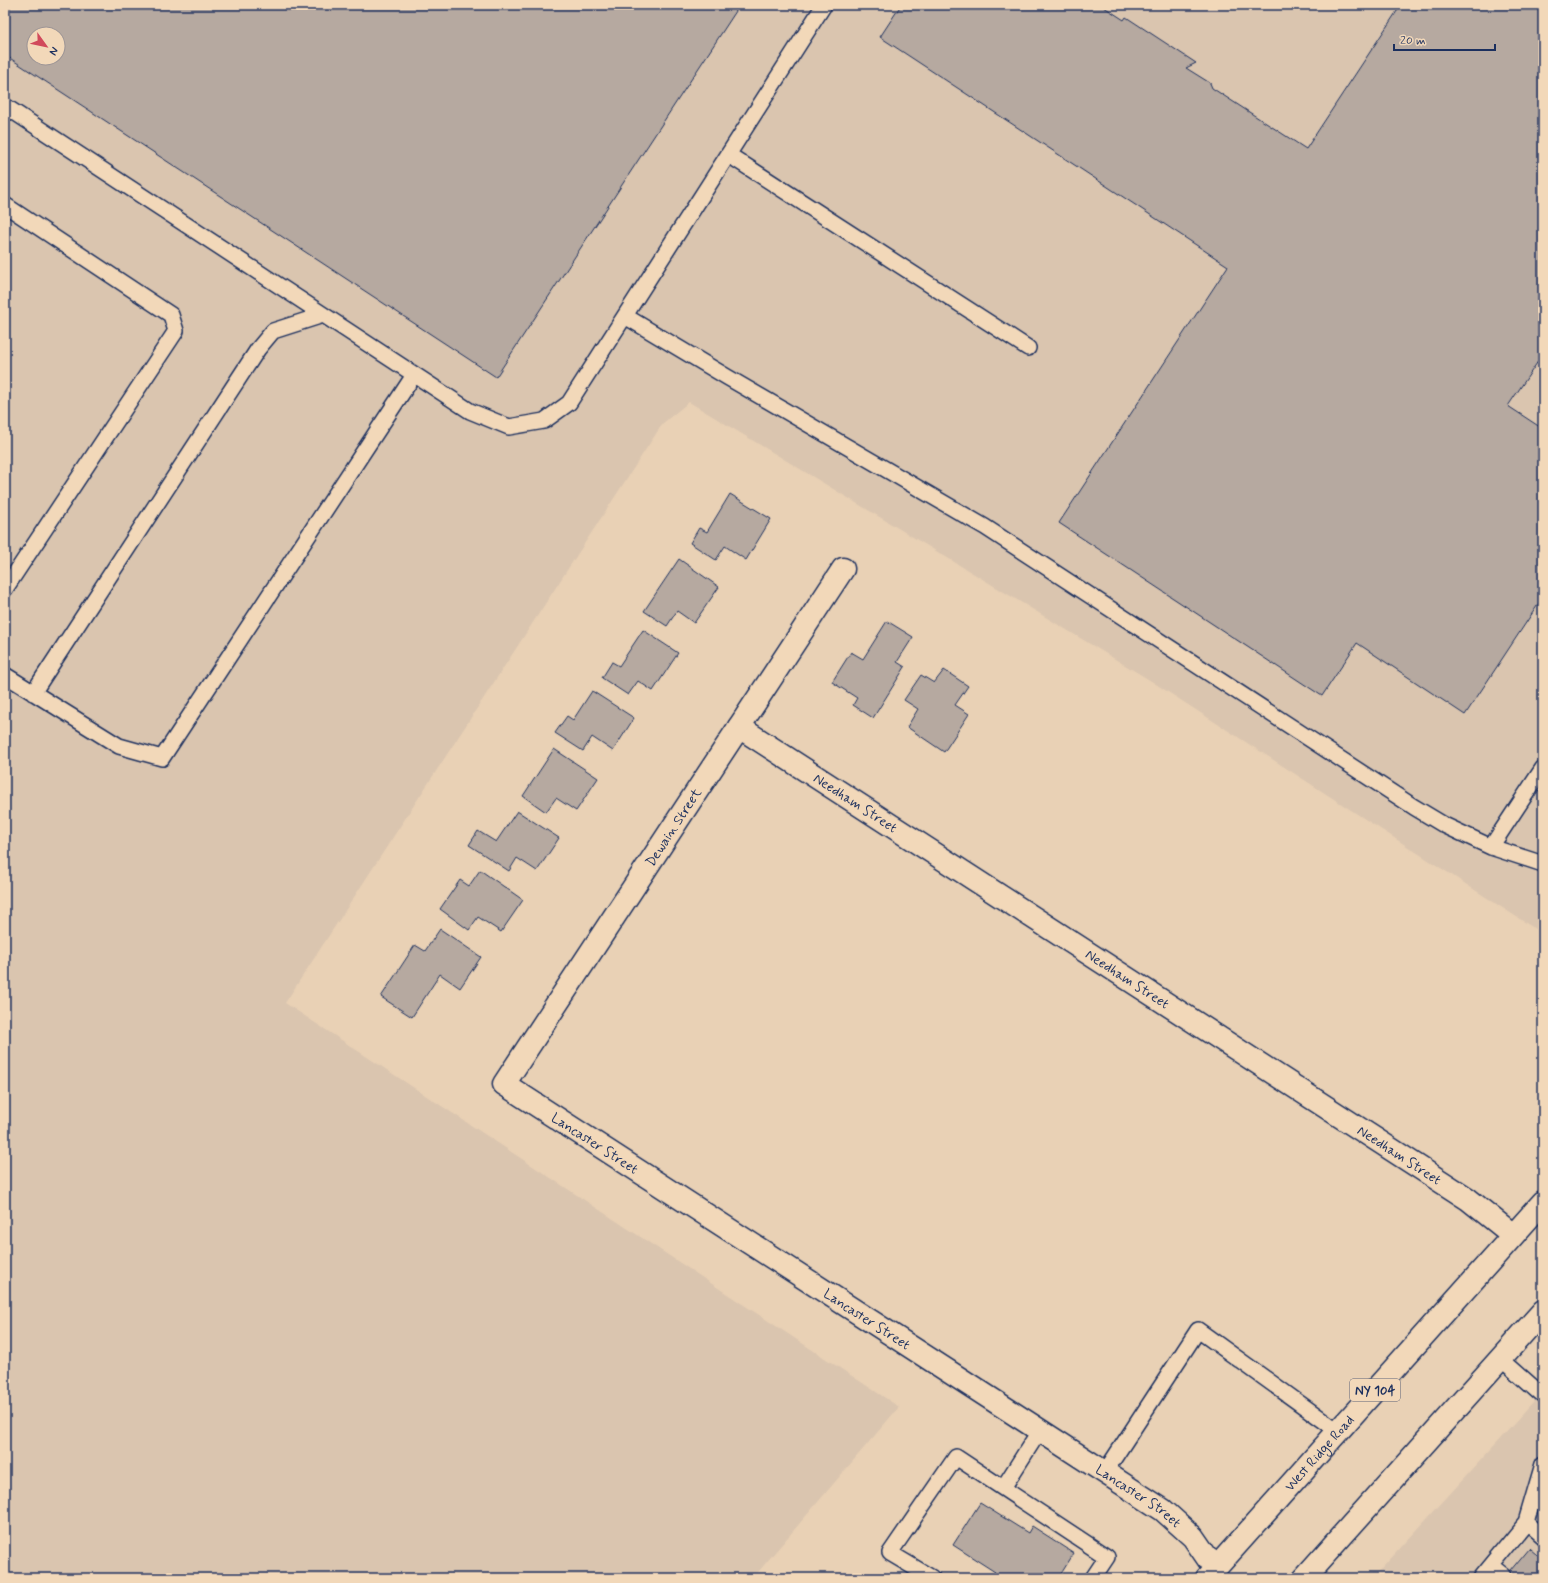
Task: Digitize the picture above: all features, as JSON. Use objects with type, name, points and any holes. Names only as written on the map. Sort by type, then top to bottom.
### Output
[{"type":"main road","name":"Dewain Street","points":[[504,1084],[843,568]]},
{"type":"main road","name":"Needham Street","points":[[739,727],[1468,1199],[1513,1235]]},
{"type":"main road","name":"Lancaster Street","points":[[504,1084],[1163,1510],[1193,1537],[1211,1574]]},
{"type":"main road","name":"West Ridge Road","points":[[1211,1574],[1543,1202]]},
{"type":"main road","points":[[1304,1578],[1543,1311]]},
{"type":"lane","points":[[5,106],[470,411],[509,427],[544,421],[569,404],[824,5]]},
{"type":"lane","points":[[728,155],[1028,348]]},
{"type":"lane","points":[[5,205],[171,315],[176,331],[5,589]]},
{"type":"lane","points":[[33,693],[258,349],[273,331],[323,315]]},
{"type":"lane","points":[[625,316],[727,378],[985,528],[1414,807],[1444,824],[1491,847],[1543,864]]},
{"type":"lane","points":[[5,675],[119,746],[162,758],[414,375]]},
{"type":"lane","points":[[1491,847],[1543,768]]},
{"type":"lane","points":[[1104,1472],[1198,1330],[1338,1431]]},
{"type":"lane","points":[[1500,1358],[1543,1396]]},
{"type":"lane","points":[[1003,1488],[1040,1430]]},
{"type":"lane","points":[[932,1578],[890,1553],[956,1457],[1107,1557],[1093,1578]]},
{"type":"lane","points":[[1503,1578],[1485,1573],[1526,1522],[1543,1464]]},
{"type":"lane","points":[[1526,1522],[1543,1537]]},
{"type":"shaded area","points":[[5,5],[1543,5],[1543,934],[1148,679],[689,402],[663,423],[285,1003],[899,1407],[753,1578],[5,1578]]},
{"type":"shaded area","points":[[1543,1392],[1543,1578],[1373,1578]]},
{"type":"building","points":[[5,5],[740,5],[496,377],[5,55]]},
{"type":"building","points":[[901,5],[1101,5],[1124,20],[1126,17],[1196,63],[1186,68],[1210,83],[1212,88],[1306,149],[1401,5],[1543,5],[1543,354],[1508,406],[1543,429],[1543,597],[1465,715],[1357,643],[1322,696],[1059,523],[1228,266],[880,37]]},
{"type":"building","points":[[730,494],[771,519],[746,560],[725,546],[716,560],[690,543],[699,528],[707,532]]},
{"type":"building","points":[[679,559],[719,587],[694,623],[677,611],[667,626],[644,611]]},
{"type":"building","points":[[887,621],[913,637],[897,662],[905,667],[873,718],[853,705],[857,698],[832,682],[851,652],[863,659]]},
{"type":"building","points":[[643,630],[678,653],[653,691],[638,681],[628,695],[602,678],[612,662],[619,666]]},
{"type":"building","points":[[944,670],[968,686],[955,705],[969,714],[944,752],[907,727],[918,709],[904,700],[921,675],[934,683]]},
{"type":"building","points":[[592,691],[634,718],[613,751],[592,737],[583,751],[555,733],[567,716],[573,720]]},
{"type":"building","points":[[554,749],[598,778],[576,811],[556,798],[546,812],[523,796]]},
{"type":"building","points":[[517,811],[559,838],[537,871],[517,858],[509,871],[469,845],[478,831],[496,842]]},
{"type":"building","points":[[480,870],[523,900],[501,932],[478,917],[469,930],[440,909],[460,880],[469,886]]},
{"type":"building","points":[[440,929],[481,957],[460,988],[440,974],[412,1017],[381,997],[415,945],[425,951]]},
{"type":"building","points":[[980,1503],[1028,1533],[1032,1526],[1074,1553],[1059,1577],[1061,1578],[990,1578],[995,1572],[953,1545]]},
{"type":"building","points":[[1530,1548],[1543,1559],[1543,1578],[1505,1578]]}]
